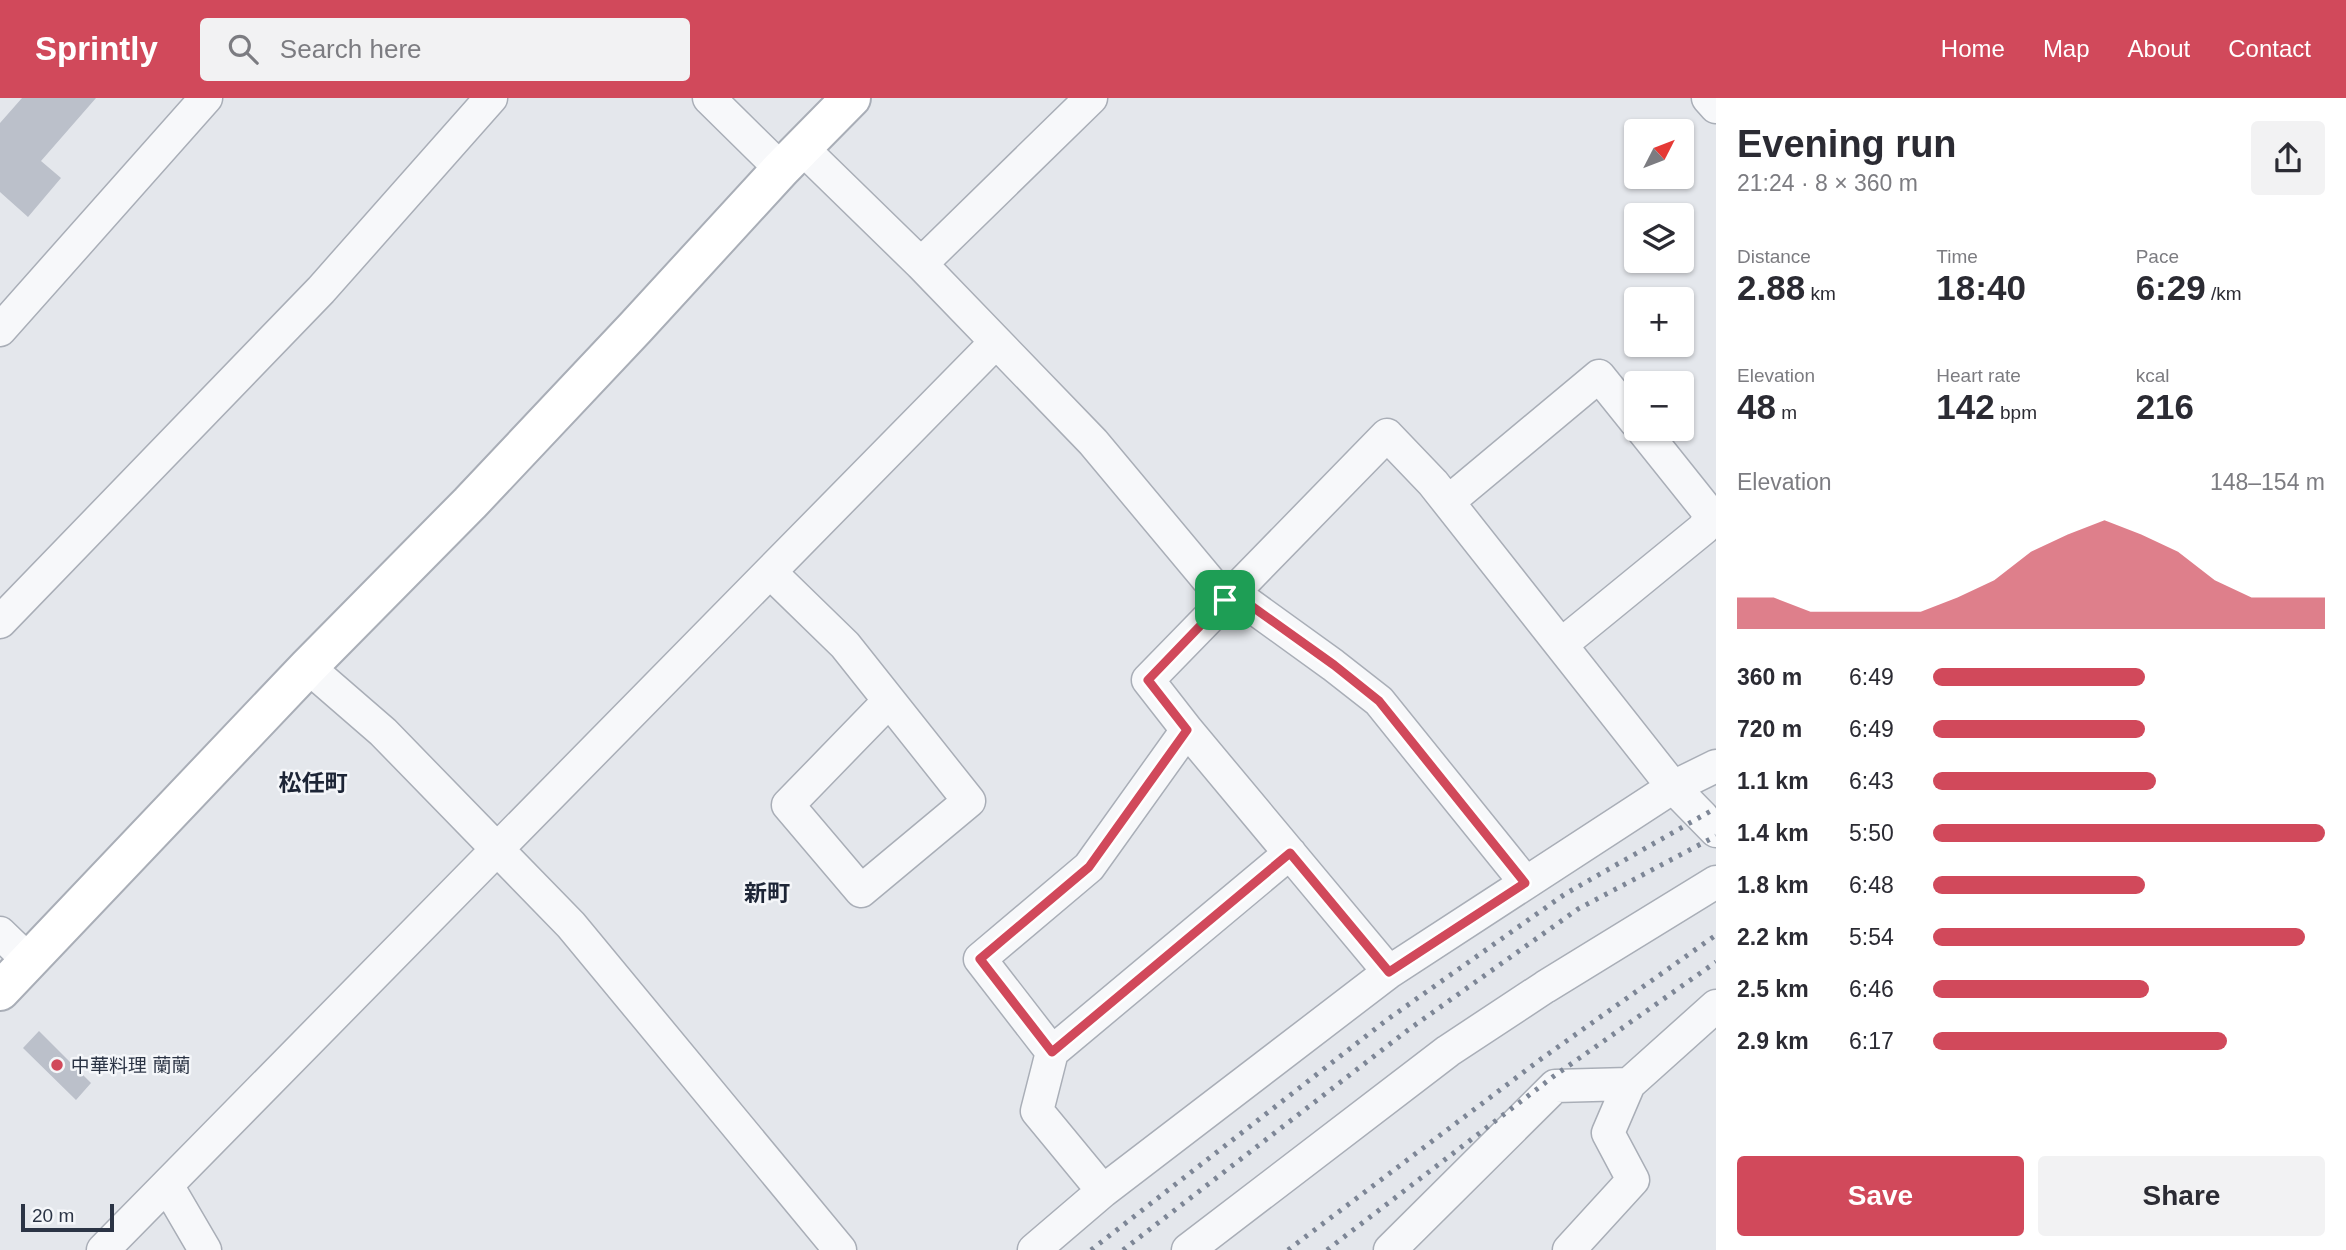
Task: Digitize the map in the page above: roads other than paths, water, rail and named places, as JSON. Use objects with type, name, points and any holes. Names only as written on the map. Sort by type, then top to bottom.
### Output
[{"type":"main road","points":[[0,991],[308,667],[470,503],[791,158],[851,98]]},
{"type":"street","points":[[0,330],[206,98]]},
{"type":"street","points":[[0,622],[321,290],[491,98]]},
{"type":"street","points":[[709,98],[791,158],[921,264],[1093,442],[1225,600]]},
{"type":"street","points":[[921,264],[1091,98]]},
{"type":"street","points":[[1708,98],[1716,107]]},
{"type":"street","points":[[103,1250],[996,342]]},
{"type":"street","points":[[1448,502],[1599,376],[1624,407]]},
{"type":"street","points":[[1389,972],[1148,680],[1387,435],[1448,502],[1673,787],[1716,831]]},
{"type":"street","points":[[1562,644],[1704,528],[1710,513],[1652,441]]},
{"type":"street","points":[[770,572],[845,645],[969,801],[861,891],[788,805],[888,702]]},
{"type":"street","points":[[1225,600],[1243,600],[1379,701],[1525,883]]},
{"type":"street","points":[[308,667],[383,732],[571,925],[840,1250]]},
{"type":"street","points":[[1052,1052],[980,959],[1089,867],[1187,730]]},
{"type":"street","points":[[1034,1250],[1103,1191],[1389,972],[1673,787],[1716,766]]},
{"type":"street","points":[[1103,1191],[1037,1111],[1052,1052],[1290,853]]},
{"type":"street","points":[[1188,1250],[1448,1051],[1545,987],[1716,882]]},
{"type":"street","points":[[0,933],[29,961]]},
{"type":"street","points":[[1569,1250],[1633,1180],[1608,1133],[1629,1084],[1716,1006]]},
{"type":"street","points":[[1390,1250],[1555,1086],[1629,1084]]},
{"type":"street","points":[[167,1185],[205,1250]]},
{"type":"railway","points":[[1091,1250],[1388,1019],[1565,894],[1716,808]]},
{"type":"railway","points":[[1123,1250],[1408,1030],[1578,909],[1716,836]]},
{"type":"railway","points":[[1288,1250],[1541,1059],[1716,935]]},
{"type":"railway","points":[[1327,1250],[1554,1076],[1716,962]]},
{"type":"place","name":"中華料理 蘭蘭","points":[[57,1065]]},
{"type":"district","name":"松任町","points":[[313,783]]},
{"type":"district","name":"新町","points":[[767,893]]}]
